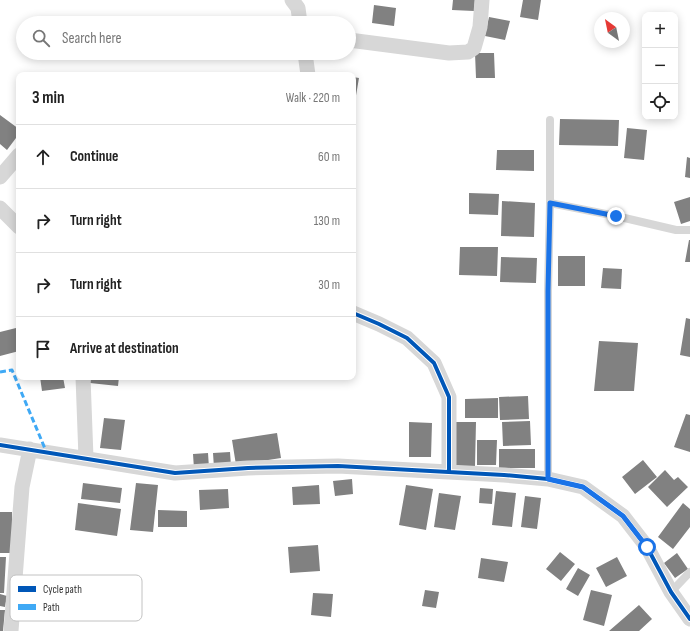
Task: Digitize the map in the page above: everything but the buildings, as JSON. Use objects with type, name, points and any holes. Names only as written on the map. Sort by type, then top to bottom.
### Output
[{"type":"street","points":[[356,41],[449,53],[468,52],[474,48],[480,26],[482,0]]},
{"type":"street","points":[[306,60],[308,72]]},
{"type":"street","points":[[0,177],[16,158]]},
{"type":"street","points":[[0,208],[16,223]]},
{"type":"street","points":[[356,314],[406,338],[434,363],[449,397],[449,472]]},
{"type":"street","points":[[83,380],[86,458]]},
{"type":"street","points":[[0,445],[175,473],[248,468],[338,466],[548,479],[583,487],[623,516],[647,547],[671,592],[690,619]]},
{"type":"street","points":[[15,575],[22,487],[30,449]]},
{"type":"street","points":[[11,631],[12,621]]},
{"type":"lane","points":[[548,479],[550,120]]},
{"type":"lane","points":[[550,203],[676,230],[690,230]]},
{"type":"lane","points":[[671,592],[690,572]]},
{"type":"marked path","points":[[0,372],[12,370],[16,380]]},
{"type":"marked path","points":[[16,380],[46,451]]},
{"type":"cycle path","points":[[356,314],[407,338],[434,363],[449,397],[449,472]]},
{"type":"cycle path","points":[[0,445],[175,473],[248,468],[338,466],[504,475],[548,479],[583,487],[623,516],[647,547],[671,592],[690,619]]},
{"type":"route","points":[[616,216],[550,203],[548,291],[548,479],[583,487],[623,516],[647,547]]}]
